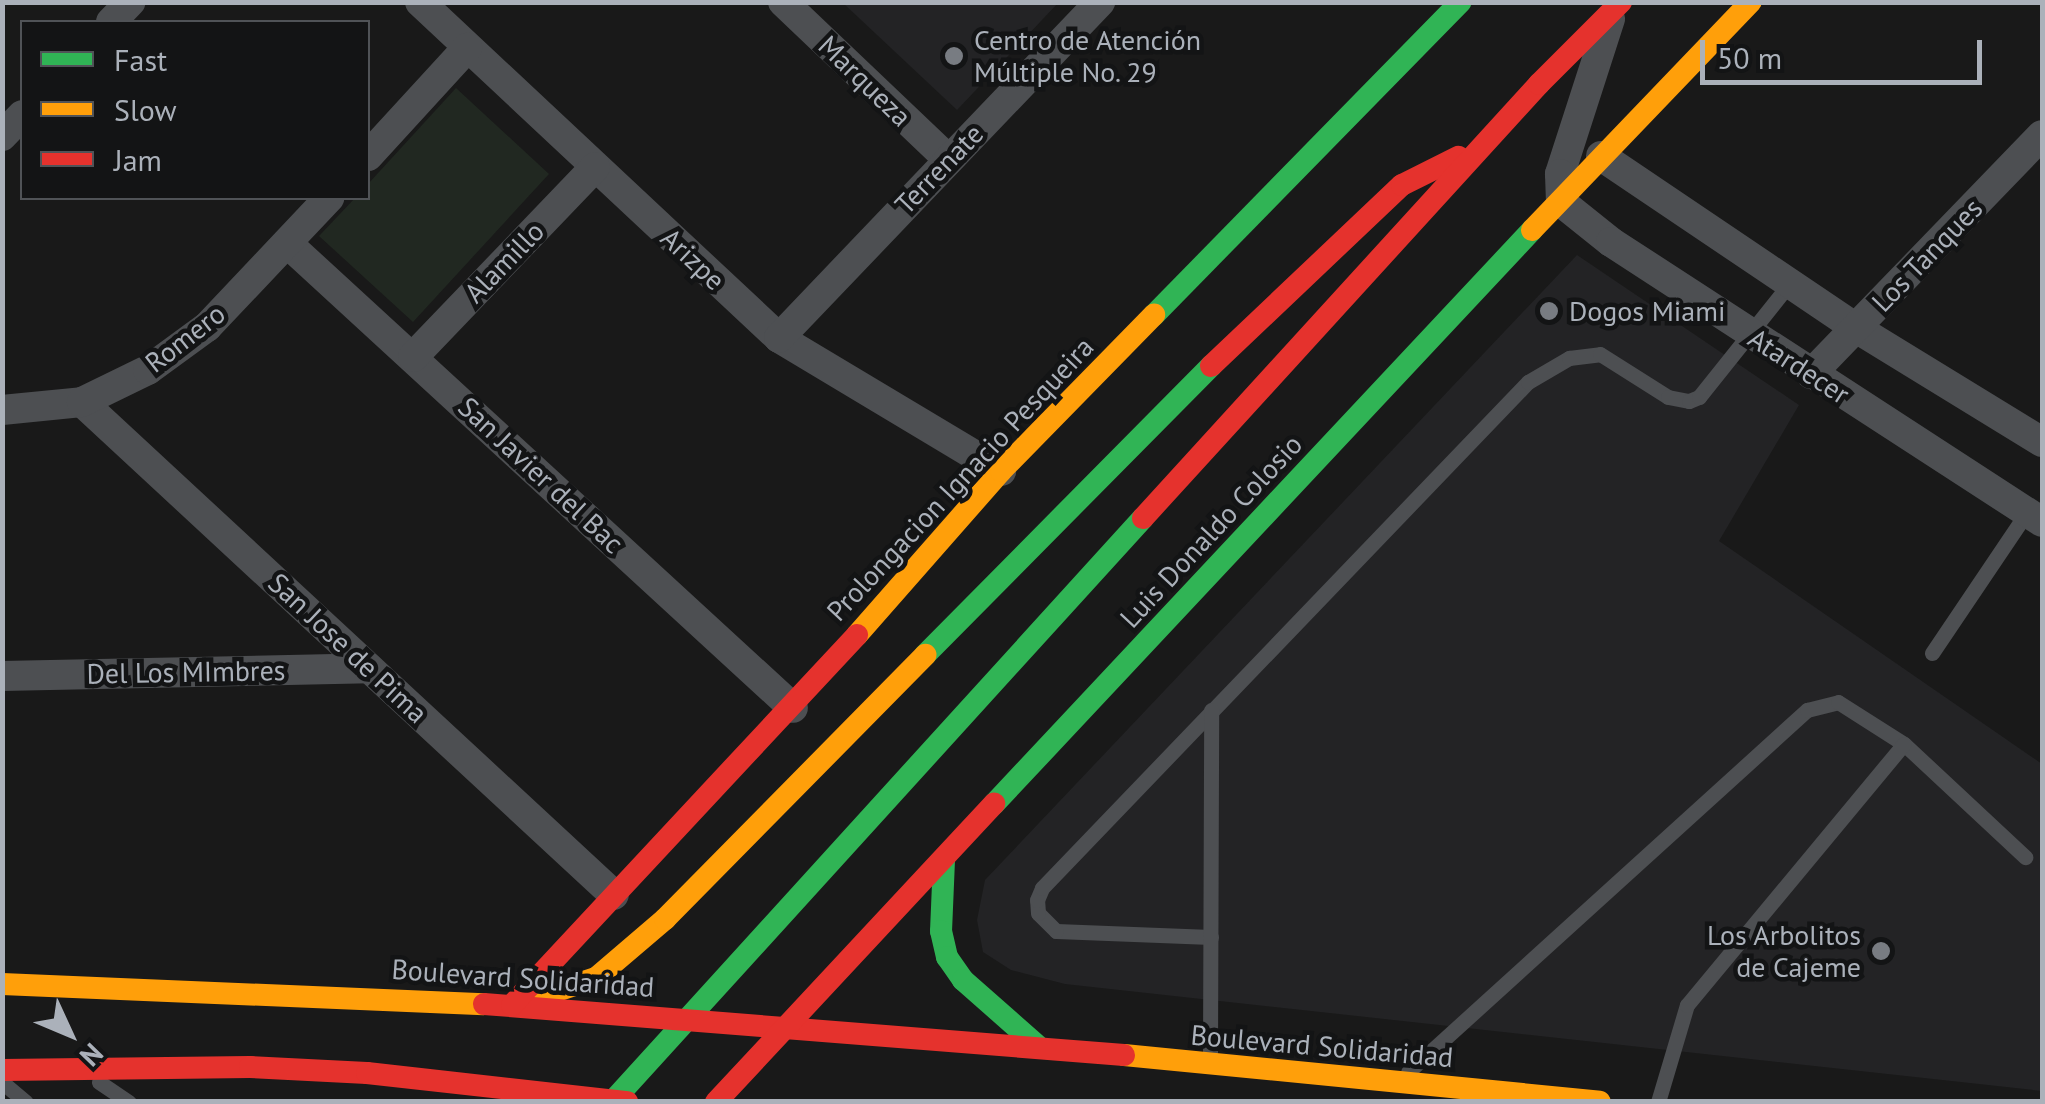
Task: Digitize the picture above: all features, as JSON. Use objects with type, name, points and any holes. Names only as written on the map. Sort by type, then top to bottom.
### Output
[{"type":"main road","name":"Prolongacion Ignacio Pesqueira","points":[[512,1005],[792,708],[1000,472],[1461,2]]},
{"type":"main road","name":"Luis Donaldo Colosio","points":[[716,1102],[1601,156],[1751,2]]},
{"type":"main road","name":"Luis Donaldo Colosio","points":[[612,1101],[1484,145],[1616,7]]},
{"type":"main road","points":[[512,1005],[596,978],[630,951],[1198,378],[1402,186],[1484,145]]},
{"type":"main road","points":[[944,860],[941,931],[947,957],[964,980],[1039,1047]]},
{"type":"main road","name":"Boulevard Solidaridad","points":[[2,984],[512,1005],[1039,1047],[1600,1102]]},
{"type":"main road","points":[[197,1068],[235,1093]]},
{"type":"main road","points":[[2,1070],[197,1068],[367,1073],[627,1102]]},
{"type":"street","name":"Arizpe","points":[[420,2],[779,338],[1000,472]]},
{"type":"street","name":"Marqueza","points":[[783,2],[948,160]]},
{"type":"street","name":"Terrenate","points":[[779,338],[1100,2]]},
{"type":"street","points":[[1561,202],[1560,174],[1616,7]]},
{"type":"street","points":[[370,154],[466,48]]},
{"type":"street","points":[[2,136],[20,117]]},
{"type":"street","name":"Los Tanques","points":[[1812,374],[2042,135]]},
{"type":"street","points":[[1601,156],[1856,328],[2042,442]]},
{"type":"street","name":"Alamillo","points":[[414,358],[594,167]]},
{"type":"street","name":"Romero","points":[[2,410],[82,402],[148,370],[206,327],[328,200]]},
{"type":"street","name":"Atardecer","points":[[1561,202],[1611,242],[1749,334],[2035,517]]},
{"type":"street","name":"San Javier del Bac","points":[[288,244],[792,708]]},
{"type":"street","name":"San Jose de Pima","points":[[82,402],[614,895]]},
{"type":"street","name":"Del Los MImbres","points":[[2,676],[369,668]]},
{"type":"lane","points":[[1211,936],[1056,931],[1038,913],[1037,900],[1042,888],[1528,382],[1570,358],[1600,354],[1668,397],[1689,401],[1708,388],[1790,284]]},
{"type":"lane","points":[[1932,653],[2035,517]]},
{"type":"lane","points":[[1375,1102],[1807,710],[1838,702],[1904,744],[2025,857]]},
{"type":"lane","points":[[1210,1066],[1211,710]]},
{"type":"lane","points":[[1658,1102],[1687,1005],[1904,744]]},
{"type":"lane","points":[[76,1068],[129,1102]]},
{"type":"lane","points":[[2,1082],[26,1102]]},
{"type":"shaded area","name":"Centro de Atención Múltiple No. 29","points":[[843,3],[1058,3],[957,110]]},
{"type":"shaded area","points":[[456,88],[549,174],[413,322],[319,236],[353,200],[370,200],[370,182]]},
{"type":"shaded area","points":[[1577,255],[1799,405],[1719,541],[2042,764],[2042,1091],[1065,984],[1011,970],[983,952],[977,920],[985,880]]},
{"type":"traffic: fast","points":[[1154,315],[1461,2]]},
{"type":"traffic: fast","points":[[994,804],[1532,230]]},
{"type":"traffic: fast","points":[[925,655],[1211,366]]},
{"type":"traffic: fast","points":[[612,1102],[1143,518]]},
{"type":"traffic: fast","points":[[944,860],[941,931],[947,957],[963,980],[1039,1047]]},
{"type":"traffic: slow","points":[[1532,230],[1751,2]]},
{"type":"traffic: slow","points":[[857,635],[1001,471],[1154,315]]},
{"type":"traffic: slow","points":[[535,998],[596,978],[665,919],[925,655]]},
{"type":"traffic: slow","points":[[2,984],[484,1004]]},
{"type":"traffic: slow","points":[[1124,1055],[1600,1102]]},
{"type":"traffic: jam","points":[[1143,518],[1539,84],[1621,2]]},
{"type":"traffic: jam","points":[[1211,366],[1402,185],[1458,157]]},
{"type":"traffic: jam","points":[[512,1005],[857,635]]},
{"type":"traffic: jam","points":[[716,1102],[994,804]]},
{"type":"traffic: jam","points":[[484,1004],[1124,1055]]},
{"type":"traffic: jam","points":[[2,1070],[250,1067],[367,1073],[627,1102]]},
{"type":"place","name":"Centro de Atención Múltiple No. 29","points":[[954,56]]},
{"type":"place","name":"Dogos Miami","points":[[1549,311]]},
{"type":"place","name":"Los Arbolitos de Cajeme","points":[[1881,951]]}]
